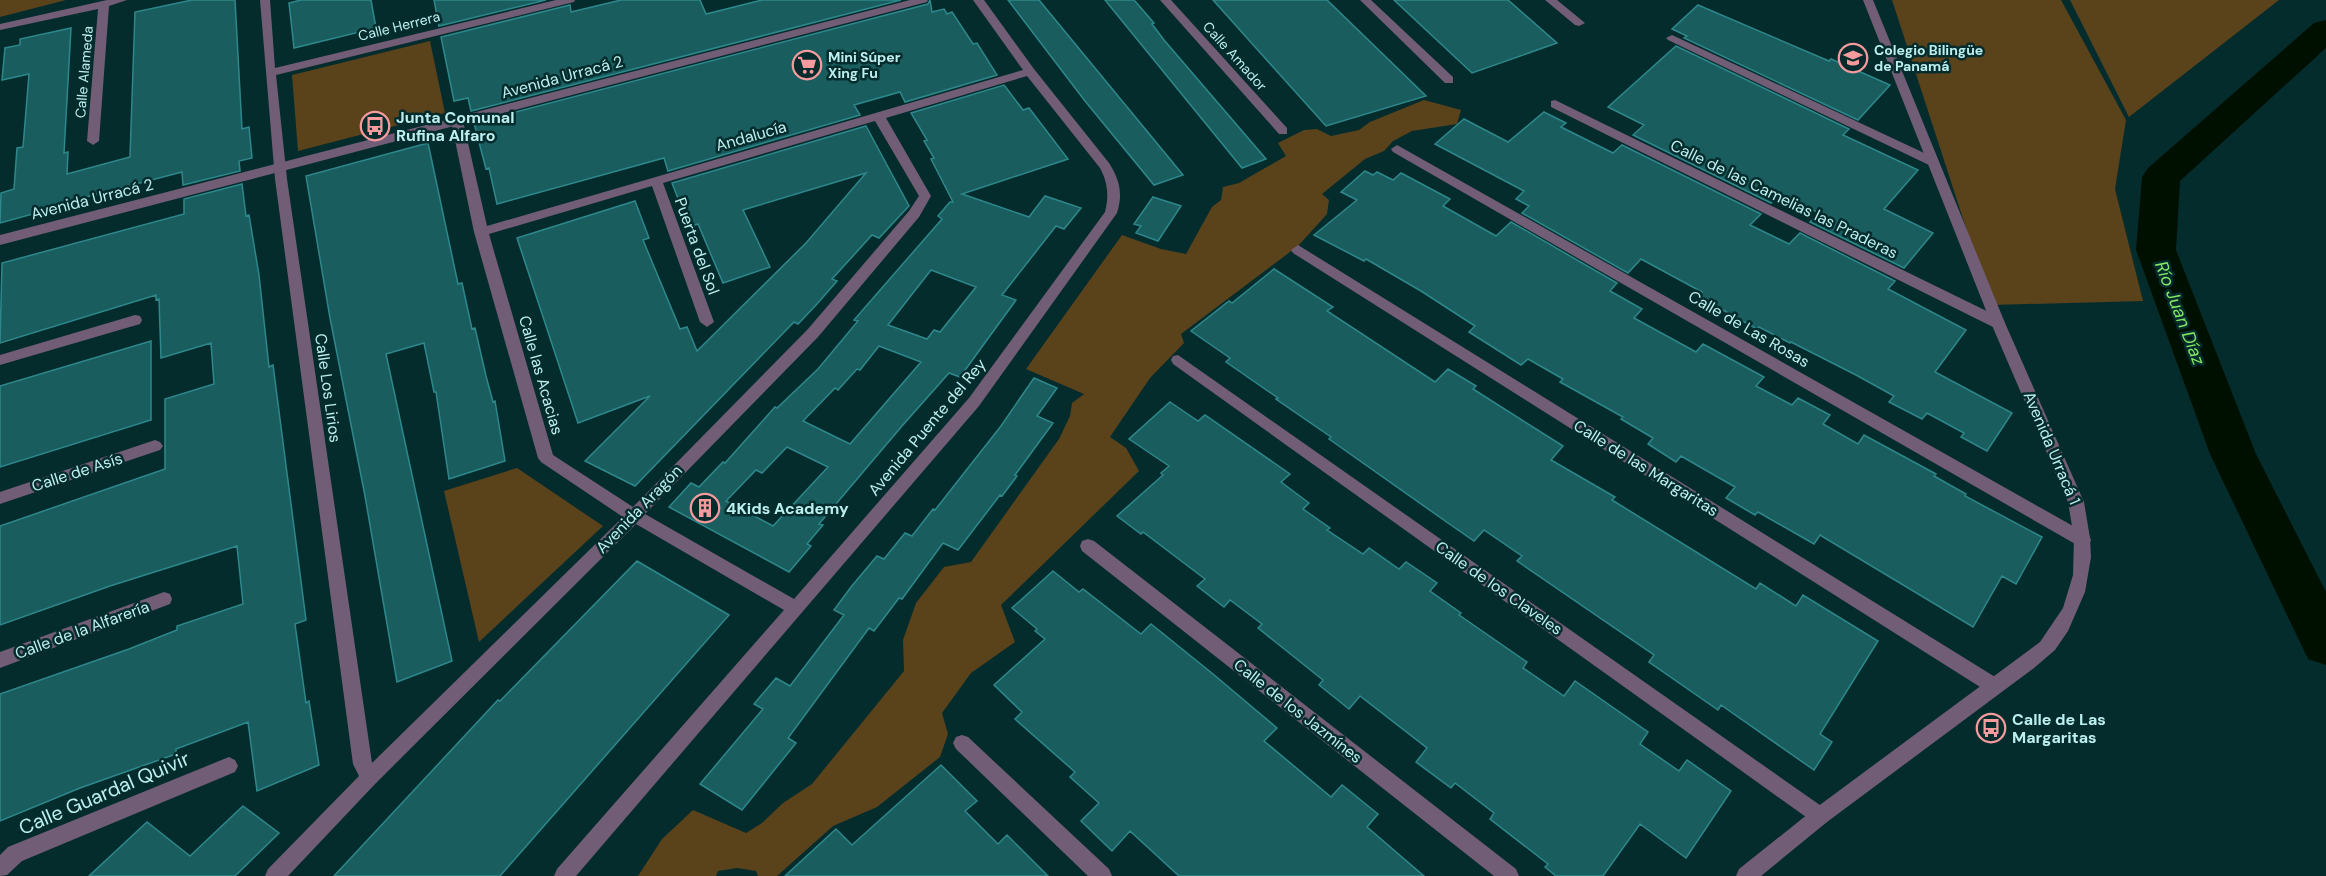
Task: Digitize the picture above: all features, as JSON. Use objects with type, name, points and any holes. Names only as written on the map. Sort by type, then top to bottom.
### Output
[{"type":"street","points":[[0,27],[122,0]]},
{"type":"street","name":"Calle Los Lirios","points":[[265,0],[280,167],[362,764],[370,777]]},
{"type":"street","name":"Calle Herrera","points":[[270,73],[570,0]]},
{"type":"street","name":"Avenida Urracá 2","points":[[0,240],[923,0]]},
{"type":"street","name":"Avenida Puente del Rey","points":[[564,876],[974,402],[1111,213],[1116,197],[1114,181],[1105,166],[1029,72],[978,0]]},
{"type":"street","name":"Calle Amador","points":[[1165,0],[1282,131]]},
{"type":"street","points":[[1365,0],[1449,80]]},
{"type":"street","points":[[1550,0],[1578,23]]},
{"type":"street","name":"Avenida Urracá 1","points":[[1746,876],[1820,816],[2028,663],[2051,642],[2077,593],[2084,557],[2076,502],[1998,323],[1868,0]]},
{"type":"street","name":"Calle Alameda","points":[[93,141],[104,4]]},
{"type":"street","points":[[1672,38],[1933,162]]},
{"type":"street","name":"Andalucía","points":[[481,232],[1029,72]]},
{"type":"street","name":"Calle de las Camelias las Praderas","points":[[1555,104],[1998,323]]},
{"type":"street","name":"Avenida Aragón","points":[[275,876],[370,777],[813,333],[922,202],[925,196],[922,189],[879,117]]},
{"type":"street","name":"Calle las Acacias","points":[[457,121],[481,232],[546,458],[633,515],[797,609]]},
{"type":"street","name":"Calle de Las Rosas","points":[[1397,148],[2083,540]]},
{"type":"street","name":"Puerta del Sol","points":[[656,180],[707,322]]},
{"type":"street","name":"Calle de las Margaritas","points":[[1298,250],[1994,686]]},
{"type":"street","points":[[0,360],[135,320]]},
{"type":"street","name":"Calle de los Claveles","points":[[1178,360],[1820,816]]},
{"type":"street","name":"Calle de Asís","points":[[0,498],[155,446]]},
{"type":"street","name":"Calle de los Jazmínes","points":[[1088,546],[1509,876]]},
{"type":"street","name":"Calle de la Alfarería","points":[[0,660],[164,599]]},
{"type":"street","points":[[962,743],[1102,876]]},
{"type":"street","name":"Calle Guardal Quivir","points":[[0,868],[15,854],[229,766]]},
{"type":"shaded area","points":[[0,0],[66,0],[0,17]]},
{"type":"shaded area","points":[[1892,0],[2061,0],[2126,120],[2115,189],[2143,301],[1991,305]]},
{"type":"shaded area","points":[[2070,0],[2279,0],[2129,117]]},
{"type":"shaded area","points":[[430,41],[445,113],[298,151],[292,75]]},
{"type":"shaded area","points":[[1424,100],[1461,110],[1457,124],[1412,131],[1393,141],[1384,151],[1365,159],[1322,194],[1329,200],[1327,214],[1298,246],[1181,334],[1184,343],[1150,378],[1110,437],[1126,448],[1139,471],[1001,605],[1015,642],[971,673],[942,713],[948,734],[940,757],[877,807],[833,826],[777,876],[758,876],[756,871],[737,868],[718,871],[716,876],[638,876],[662,839],[693,810],[746,833],[762,823],[783,803],[812,784],[904,671],[903,640],[916,603],[944,567],[971,562],[1059,439],[1070,416],[1072,403],[1084,394],[1026,369],[1122,235],[1161,249],[1186,254],[1212,207],[1221,200],[1223,187],[1239,183],[1286,156],[1278,143],[1304,130],[1317,129],[1331,136],[1359,130],[1370,122]]},
{"type":"shaded area","points":[[517,468],[603,526],[479,642],[444,491]]},
{"type":"building","points":[[192,0],[235,0],[242,129],[249,127],[252,158],[239,161],[240,171],[183,185],[182,172],[63,203],[62,206],[0,223],[1,193],[14,189],[17,148],[23,147],[29,74],[2,80],[5,48],[20,45],[20,39],[71,28],[64,153],[68,152],[67,174],[130,157],[135,12]]},
{"type":"building","points":[[301,0],[371,0],[376,28],[294,48],[289,3]]},
{"type":"building","points":[[434,0],[546,0],[439,26]]},
{"type":"building","points":[[621,0],[700,0],[706,14],[762,0],[901,0],[471,111],[468,98],[454,101],[441,37],[570,5],[571,12]]},
{"type":"building","points":[[930,0],[932,12],[944,9],[947,14],[952,12],[973,44],[977,43],[997,75],[905,102],[900,92],[854,105],[860,115],[668,171],[664,158],[497,204],[489,168],[486,169],[474,123],[928,4]]},
{"type":"building","points":[[1008,0],[1039,0],[1183,175],[1154,185],[1085,101]]},
{"type":"building","points":[[1105,0],[1134,0],[1154,23],[1152,24],[1164,40],[1266,159],[1242,168]]},
{"type":"building","points":[[1213,0],[1327,0],[1426,96],[1326,126]]},
{"type":"building","points":[[1394,0],[1508,0],[1557,43],[1472,73]]},
{"type":"building","points":[[1698,5],[1890,85],[1858,120],[1684,38],[1687,36],[1672,29]]},
{"type":"building","points":[[1676,46],[1849,129],[1843,135],[1918,170],[1884,209],[1933,233],[1904,268],[1810,222],[1819,213],[1780,194],[1771,203],[1633,135],[1644,125],[1608,107]]},
{"type":"building","points":[[1004,85],[1023,110],[1029,108],[1068,159],[962,194],[1029,217],[1045,196],[1081,208],[1064,229],[1056,226],[1002,295],[1016,300],[960,377],[949,373],[902,426],[819,524],[823,525],[807,544],[811,546],[789,572],[669,507],[691,483],[699,487],[723,462],[725,463],[775,407],[777,408],[818,369],[858,321],[854,320],[942,219],[938,216],[950,202],[953,202],[931,159],[934,158],[924,141],[927,140],[911,113]],"holes":[[[931,270],[976,287],[940,332],[934,330],[927,339],[888,325]],[[879,346],[921,362],[850,444],[803,421],[835,388],[838,390],[857,369],[860,370]],[[787,447],[828,467],[773,526],[726,501],[756,470],[762,473]]]},
{"type":"building","points":[[1544,112],[1566,123],[1561,127],[1613,153],[1622,145],[1761,214],[1750,225],[1789,244],[1800,233],[1895,281],[1888,289],[1966,330],[1935,372],[2012,413],[1987,451],[1961,437],[1964,433],[1927,413],[1922,419],[1889,402],[1894,396],[1856,375],[1759,327],[1757,329],[1698,296],[1702,292],[1641,259],[1628,273],[1522,213],[1529,206],[1516,199],[1524,191],[1435,144],[1464,119],[1508,142]]},
{"type":"building","points":[[866,126],[909,206],[879,238],[872,235],[832,279],[837,281],[817,304],[798,324],[794,322],[635,486],[585,461],[650,396],[578,423],[517,238],[635,201],[649,238],[643,240],[680,329],[687,327],[697,351],[806,243],[866,173],[743,210],[770,267],[723,283],[698,224],[689,227],[672,183]]},
{"type":"building","points":[[428,143],[458,284],[462,283],[472,329],[475,328],[493,402],[495,401],[505,461],[449,479],[436,392],[434,392],[424,343],[386,354],[452,661],[397,682],[306,176]]},
{"type":"building","points":[[1365,171],[1373,175],[1377,172],[1393,180],[1401,173],[1450,199],[1443,206],[1496,236],[1511,222],[1617,283],[1610,291],[1642,309],[1634,318],[1696,352],[1703,344],[1764,377],[1756,386],[1792,405],[1798,398],[1830,415],[1823,424],[1858,444],[1864,435],[1936,474],[1934,476],[1966,494],[1965,496],[2042,537],[2016,584],[2002,576],[1973,627],[1820,535],[1814,544],[1758,512],[1755,515],[1726,498],[1735,487],[1681,456],[1676,462],[1648,444],[1653,438],[1621,419],[1623,417],[1560,382],[1563,379],[1528,359],[1521,365],[1469,332],[1475,326],[1421,291],[1366,259],[1364,261],[1314,235],[1357,200],[1341,192]]},
{"type":"building","points":[[242,184],[246,216],[249,215],[259,275],[269,367],[273,365],[306,620],[295,624],[306,703],[309,701],[319,765],[257,791],[248,722],[176,749],[176,754],[80,788],[0,821],[0,694],[129,649],[177,630],[177,626],[243,604],[237,546],[110,586],[0,625],[0,526],[165,469],[165,399],[214,384],[211,343],[161,358],[159,299],[156,300],[156,295],[0,343],[2,263],[184,214],[184,199]]},
{"type":"building","points":[[1153,197],[1181,206],[1158,241],[1136,233],[1141,226],[1134,224]]},
{"type":"building","points":[[1274,269],[1333,307],[1327,311],[1435,382],[1448,369],[1476,386],[1473,389],[1563,446],[1551,460],[1615,497],[1612,500],[1756,589],[1760,583],[1796,606],[1803,595],[1878,641],[1820,734],[1832,742],[1814,770],[1721,705],[1718,710],[1649,662],[1654,655],[1517,561],[1522,556],[1484,530],[1474,541],[1448,523],[1329,439],[1331,437],[1226,362],[1230,358],[1191,331],[1229,301],[1232,303]]},
{"type":"building","points":[[151,341],[151,420],[0,467],[0,386]]},
{"type":"building","points":[[1034,378],[1057,388],[1037,416],[1053,423],[1015,475],[1017,476],[958,550],[943,543],[902,599],[899,598],[874,631],[869,628],[788,738],[796,743],[742,810],[700,784],[763,709],[754,704],[776,678],[790,686],[844,615],[834,610],[851,587],[877,556],[884,559],[905,533],[912,536],[933,509],[935,510],[1001,426]]},
{"type":"building","points":[[1170,402],[1198,421],[1205,415],[1290,474],[1281,482],[1309,503],[1303,509],[1330,528],[1327,530],[1363,554],[1369,548],[1399,569],[1406,562],[1437,583],[1430,591],[1461,613],[1459,615],[1527,662],[1523,668],[1564,696],[1575,681],[1648,732],[1640,744],[1679,771],[1687,760],[1731,791],[1686,858],[1640,824],[1603,876],[1556,876],[1545,867],[1548,864],[1490,819],[1494,813],[1455,783],[1451,788],[1416,762],[1427,748],[1360,696],[1349,709],[1319,685],[1323,680],[1258,628],[1262,624],[1230,600],[1224,607],[1197,586],[1205,579],[1143,532],[1141,534],[1117,516],[1163,475],[1161,473],[1169,466],[1129,439]]},
{"type":"building","points":[[637,561],[729,615],[500,876],[334,876],[498,700],[500,701]]},
{"type":"building","points":[[1053,571],[1079,592],[1083,589],[1141,634],[1151,624],[1213,674],[1277,728],[1264,741],[1331,797],[1342,785],[1378,814],[1367,827],[1424,876],[1179,876],[1130,831],[1112,851],[1081,821],[1099,803],[1070,777],[1075,772],[1015,719],[1022,712],[994,685],[1045,639],[1035,631],[1037,629],[1012,608]]},
{"type":"building","points":[[941,765],[977,801],[965,811],[998,844],[1007,835],[1048,876],[785,876],[836,829],[852,845]]},
{"type":"building","points":[[243,806],[279,833],[235,876],[89,876],[147,822],[190,856]]},
{"type":"waterway","name":"Río Juan Díaz","points":[[2326,30],[2161,177],[2156,250],[2233,454],[2326,643]]},
{"type":"place","name":"Colegio Bilingüe de Panamá","points":[[1853,58]]},
{"type":"place","name":"Mini Súper Xing Fu","points":[[807,65]]},
{"type":"place","name":"Junta Comunal Rufina Alfaro","points":[[375,126]]},
{"type":"place","name":"4Kids Academy","points":[[705,508]]},
{"type":"place","name":"Calle de Las Margaritas","points":[[1991,728]]}]
